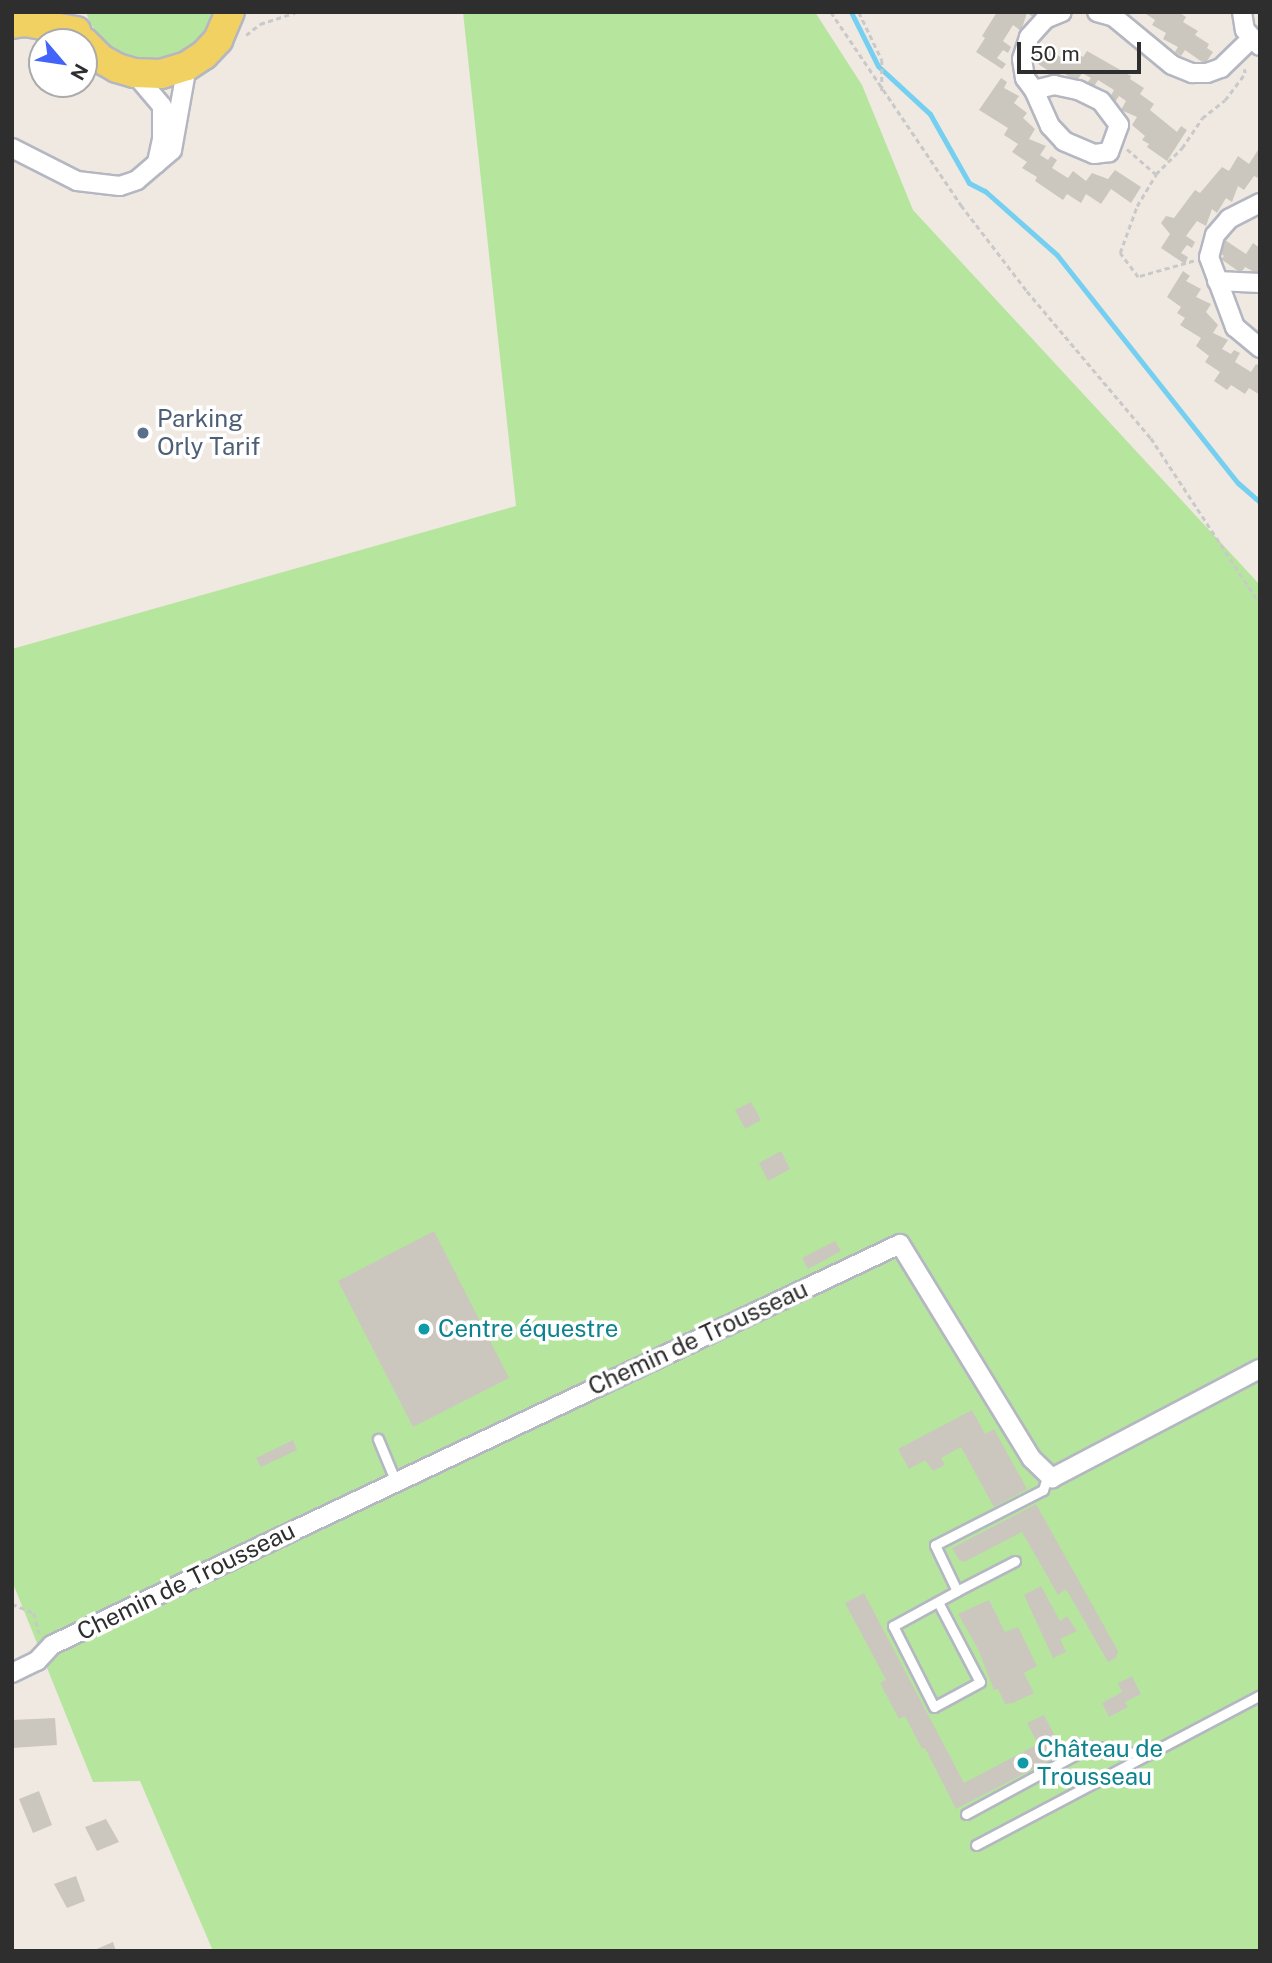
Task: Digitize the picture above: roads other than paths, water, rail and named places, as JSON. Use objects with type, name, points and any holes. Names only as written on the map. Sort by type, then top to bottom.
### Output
[{"type":"main road","points":[[98,57],[134,74],[161,74],[187,66],[218,40],[236,16]]},
{"type":"main road","points":[[12,24],[25,22],[57,28]]},
{"type":"street","points":[[1034,90],[1054,85],[1078,90],[1101,101],[1119,125],[1116,141],[1110,152],[1094,154],[1064,141],[1050,126],[1034,90],[1025,78],[1023,59],[1030,37],[1045,19],[1062,12]]},
{"type":"street","points":[[1097,12],[1114,18],[1172,65],[1192,73],[1207,73],[1221,68],[1250,44],[1242,12]]},
{"type":"street","points":[[12,148],[77,181],[120,186],[137,180],[172,150],[177,137],[187,66]]},
{"type":"street","points":[[134,74],[162,106],[162,139],[157,163]]},
{"type":"street","points":[[1260,203],[1229,219],[1215,235],[1209,257],[1235,327],[1260,348]]},
{"type":"street","points":[[1217,281],[1260,283]]},
{"type":"street","name":"Chemin de Trousseau","points":[[12,1673],[37,1661],[52,1645],[395,1480],[900,1244],[1032,1459],[1048,1474]]},
{"type":"street","points":[[1048,1474],[1052,1478],[1260,1369]]},
{"type":"lane","points":[[378,1439],[395,1480]]},
{"type":"lane","points":[[957,1591],[935,1545],[1043,1490],[1048,1474]]},
{"type":"lane","points":[[938,1602],[979,1682],[934,1707],[893,1626],[957,1591],[1015,1561]]},
{"type":"lane","points":[[976,1845],[1260,1695]]},
{"type":"lane","points":[[966,1814],[1091,1746],[1146,1755]]},
{"type":"waterway","points":[[851,12],[878,66],[930,114],[969,183],[985,191],[1057,255],[1238,483],[1260,502]]},
{"type":"place","name":"Parking Orly Tarif","points":[[143,433]]},
{"type":"place","name":"Centre équestre","points":[[424,1329]]},
{"type":"place","name":"Château de Trousseau","points":[[1023,1763]]}]
